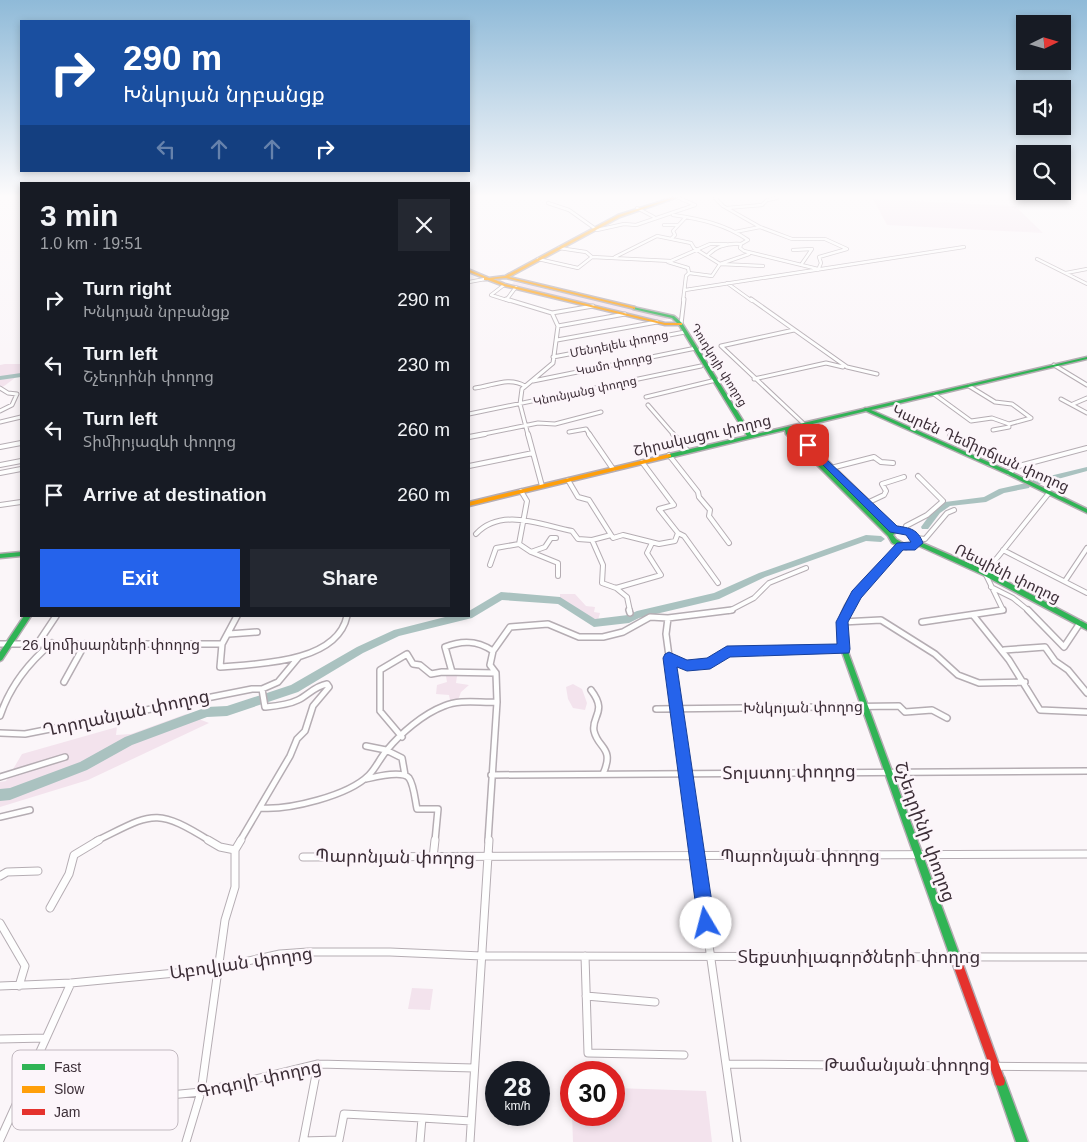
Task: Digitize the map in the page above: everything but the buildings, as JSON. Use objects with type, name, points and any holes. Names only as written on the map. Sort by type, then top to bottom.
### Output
[{"type":"street","points":[[553,251],[502,282],[491,295],[552,313],[593,306]]},
{"type":"street","points":[[581,251],[586,252],[592,257],[666,262],[688,268],[689,273],[712,276],[720,264],[745,254],[754,254]]},
{"type":"street","points":[[613,258],[630,251]]},
{"type":"street","points":[[666,262],[698,251]]},
{"type":"street","points":[[700,251],[720,264],[763,266]]},
{"type":"street","points":[[708,256],[710,251]]},
{"type":"street","points":[[745,251],[818,270]]},
{"type":"street","points":[[799,251],[806,256]]},
{"type":"street","points":[[801,265],[810,251]]},
{"type":"street","points":[[818,270],[821,263],[819,257],[842,251]]},
{"type":"street","points":[[685,290],[942,251]]},
{"type":"street","points":[[538,259],[578,268],[592,257]]},
{"type":"street","points":[[1037,259],[1087,284]]},
{"type":"street","points":[[1066,273],[1087,269]]},
{"type":"street","points":[[470,272],[485,279],[673,317],[680,324]]},
{"type":"street","name":"Դուդկոյի փողոց","points":[[689,273],[680,324],[750,436]]},
{"type":"street","points":[[470,282],[485,279]]},
{"type":"street","points":[[502,282],[516,288],[658,322],[680,324]]},
{"type":"street","points":[[727,284],[847,368]]},
{"type":"street","points":[[507,299],[516,288]]},
{"type":"street","points":[[542,486],[520,404],[522,389],[542,370],[553,363],[558,326],[552,313]]},
{"type":"street","points":[[558,326],[625,314]]},
{"type":"street","points":[[557,340],[658,322]]},
{"type":"street","points":[[794,330],[720,346],[803,424]]},
{"type":"street","name":"Մենդելեև փողոց","points":[[553,357],[685,332]]},
{"type":"street","name":"Կամո փողոց","points":[[532,381],[696,348]]},
{"type":"street","name":"Շիրակացու փողոց","points":[[470,504],[669,455],[1087,358]]},
{"type":"street","points":[[754,379],[826,363],[877,374]]},
{"type":"street","points":[[1054,365],[1087,385]]},
{"type":"street","name":"Կնունյանց փողոց","points":[[470,414],[701,366]]},
{"type":"street","points":[[475,388],[485,388],[511,380],[520,382],[525,386]]},
{"type":"street","points":[[646,397],[716,380]]},
{"type":"street","points":[[969,386],[1002,406],[1012,404],[1031,418],[993,430]]},
{"type":"street","points":[[0,388],[8,393],[17,394],[15,403],[0,411]]},
{"type":"street","points":[[934,394],[971,421],[992,418],[1009,424]]},
{"type":"street","points":[[1074,404],[1087,398]]},
{"type":"street","points":[[1061,399],[1074,404],[1087,414]]},
{"type":"street","points":[[648,405],[688,451]]},
{"type":"street","name":"Կարեն Դեմիրճյան փողոց","points":[[864,409],[1009,473],[1087,511]]},
{"type":"street","points":[[470,437],[526,426],[555,424],[601,412]]},
{"type":"street","points":[[0,422],[20,417]]},
{"type":"street","points":[[787,428],[788,433],[892,532]]},
{"type":"street","points":[[569,432],[586,429],[613,469]]},
{"type":"street","points":[[950,436],[995,460],[989,464]]},
{"type":"street","points":[[0,447],[20,443]]},
{"type":"street","points":[[1009,473],[1019,466],[1087,448]]},
{"type":"street","points":[[470,466],[532,453]]},
{"type":"street","points":[[669,455],[698,492],[699,497],[710,510],[709,516],[729,543]]},
{"type":"street","points":[[831,468],[874,457],[881,462],[893,462]]},
{"type":"street","points":[[818,460],[831,468],[867,503],[892,532],[893,541],[901,546],[911,547],[917,541],[925,539],[947,513],[954,510]]},
{"type":"street","points":[[0,465],[20,461]]},
{"type":"street","points":[[642,462],[674,504],[659,509],[678,534],[684,536],[718,583]]},
{"type":"street","points":[[0,474],[20,469]]},
{"type":"street","points":[[892,532],[906,530],[906,526],[927,515],[943,501],[918,476]]},
{"type":"street","points":[[867,503],[884,495],[886,491],[882,484],[904,477]]},
{"type":"street","points":[[568,480],[578,497],[589,500],[613,538],[623,535],[659,544],[675,541],[678,534]]},
{"type":"street","points":[[518,544],[527,501],[521,491]]},
{"type":"street","points":[[922,622],[973,615],[977,612],[1003,610],[985,573],[1049,493]]},
{"type":"street","points":[[0,505],[20,502]]},
{"type":"street","points":[[476,534],[492,521],[506,519],[544,522],[552,528],[572,531],[578,540],[592,540],[611,535]]},
{"type":"street","name":"Ռեպինի փողոց","points":[[906,530],[917,541],[985,573],[1087,627]]},
{"type":"street","points":[[532,552],[545,547],[551,538],[556,538]]},
{"type":"street","points":[[592,540],[605,567],[602,583],[616,588],[626,597],[630,613]]},
{"type":"street","points":[[616,588],[661,575],[647,553],[652,543]]},
{"type":"street","points":[[518,544],[558,563],[558,576]]},
{"type":"street","points":[[490,565],[496,548],[511,547],[518,544]]},
{"type":"street","points":[[901,546],[856,595],[842,622],[881,620],[935,654],[958,675],[979,683],[1025,682]]},
{"type":"street","points":[[1064,581],[1087,548]]},
{"type":"street","points":[[1004,550],[1087,593]]},
{"type":"street","points":[[0,556],[20,554]]},
{"type":"street","points":[[470,1142],[497,702],[496,673],[490,665],[492,651],[510,627],[548,624],[579,637],[593,639],[623,632],[650,617],[668,618],[728,611],[754,598],[769,583],[806,568]]},
{"type":"street","points":[[991,587],[1005,592],[1028,608],[1042,626],[1064,647],[1080,623]]},
{"type":"street","points":[[973,615],[1004,650],[1025,682],[1040,710],[1087,712]]},
{"type":"street","points":[[0,658],[27,617]]},
{"type":"street","points":[[38,643],[55,617]]},
{"type":"street","points":[[237,617],[222,644],[220,667],[298,658],[326,646],[344,627],[346,617]]},
{"type":"street","points":[[668,618],[666,634],[675,708],[737,1142]]},
{"type":"street","name":"Շչեդրինի փողոց","points":[[842,622],[844,649],[1022,1142]]},
{"type":"street","points":[[229,634],[257,632]]},
{"type":"street","points":[[452,672],[451,662],[445,647],[455,642],[482,642],[492,651]]},
{"type":"street","points":[[0,716],[4,701],[14,684],[52,643]]},
{"type":"street","name":"26 կոմիսարների փողոց","points":[[0,644],[222,644]]},
{"type":"street","points":[[64,682],[85,644]]},
{"type":"street","points":[[1004,650],[1045,647],[1087,693]]},
{"type":"street","points":[[669,658],[687,665],[710,664],[727,651],[844,649]]},
{"type":"street","points":[[402,737],[380,712],[380,670],[407,654],[413,664],[420,665],[430,674],[452,672],[496,673]]},
{"type":"street","points":[[186,1142],[200,1092],[224,920],[235,887],[235,850],[290,756],[297,739],[305,730],[313,706],[329,687],[327,684],[322,685],[296,700],[265,707],[264,695],[282,679],[298,658]]},
{"type":"street","name":"Ղորղանյան փողոց","points":[[0,733],[34,732],[252,688],[264,695]]},
{"type":"street","points":[[591,690],[598,698],[601,709],[594,730],[607,751],[609,763],[603,774]]},
{"type":"street","points":[[365,779],[386,750],[414,726],[444,706],[497,702]]},
{"type":"street","name":"Խնկոյան փողոց","points":[[656,709],[899,706],[905,712],[932,710],[947,718]]},
{"type":"street","points":[[366,746],[386,750],[402,758],[405,774],[410,779],[417,809],[438,808],[433,858]]},
{"type":"street","points":[[0,777],[65,757]]},
{"type":"street","name":"Տոլստոյ փողոց","points":[[491,776],[887,771],[1087,771]]},
{"type":"street","points":[[260,808],[268,810],[299,806],[365,779],[380,775],[405,774]]},
{"type":"street","points":[[0,817],[30,810]]},
{"type":"street","points":[[50,908],[69,874],[74,855],[86,846],[144,818],[157,816],[183,824],[220,848],[235,850]]},
{"type":"street","name":"Պարոնյան փողոց","points":[[302,856],[487,858],[1087,854]]},
{"type":"street","points":[[0,876],[7,872],[38,871]]},
{"type":"street","points":[[0,923],[25,966],[19,986]]},
{"type":"street","name":"Աբովյան փողոց","points":[[0,986],[71,983],[207,970],[218,966],[280,954],[308,952],[390,952],[482,956]]},
{"type":"street","name":"Տեքստիլագործների փողոց","points":[[482,956],[1087,957]]},
{"type":"street","points":[[585,956],[588,1052],[684,1055]]},
{"type":"street","points":[[41,1050],[71,983]]},
{"type":"street","points":[[586,996],[655,1002]]},
{"type":"street","points":[[0,1039],[46,1038]]},
{"type":"street","points":[[318,1064],[303,1141],[339,1140],[344,1114],[471,1121]]},
{"type":"street","name":"Գոգոլի փողոց","points":[[178,1094],[200,1092],[318,1064],[474,1068]]},
{"type":"street","name":"Թամանյան փողոց","points":[[727,1064],[1087,1067]]},
{"type":"street","points":[[0,1140],[12,1114]]},
{"type":"street","points":[[420,1142],[422,1118]]},
{"type":"shaded area","points":[[514,282],[665,316],[668,319],[661,321],[514,286],[512,284]]},
{"type":"shaded area","points":[[20,364],[20,375],[0,388],[0,365]]},
{"type":"shaded area","points":[[560,594],[575,594],[586,606],[595,607],[594,612],[600,613],[598,620],[578,611],[560,598]]},
{"type":"shaded area","points":[[446,676],[457,676],[456,683],[469,685],[461,692],[458,700],[450,700],[449,695],[436,694],[437,685],[447,682]]},
{"type":"shaded area","points":[[573,684],[582,689],[587,703],[585,710],[573,708],[568,699],[566,687]]},
{"type":"shaded area","points":[[186,714],[209,723],[88,780],[0,807],[0,782],[6,781],[22,754],[117,727],[116,735],[131,734]]},
{"type":"shaded area","points":[[412,988],[433,989],[430,1010],[408,1009]]},
{"type":"shaded area","points":[[625,1088],[706,1091],[712,1142],[573,1142],[572,1126],[625,1126]]},
{"type":"waterway","points":[[0,378],[20,375]]},
{"type":"waterway","points":[[1036,482],[1087,469]]},
{"type":"waterway","points":[[925,527],[937,511],[948,504],[986,499],[1002,491],[1026,486]]},
{"type":"waterway","points":[[470,614],[501,596],[560,601],[594,623],[629,619],[637,615],[716,596],[762,575],[866,538],[881,539]]},
{"type":"waterway","points":[[0,795],[10,794],[83,766],[129,741],[207,712],[227,711],[294,689],[360,650],[397,633],[461,617]]},
{"type":"traffic: fast","points":[[634,308],[673,317],[681,324],[750,436]]},
{"type":"traffic: fast","points":[[669,456],[1087,358]]},
{"type":"traffic: fast","points":[[865,409],[1009,473],[1087,511]]},
{"type":"traffic: fast","points":[[787,428],[788,433],[890,534],[894,541],[906,547],[917,543],[915,536],[906,530],[896,529],[890,534]]},
{"type":"traffic: fast","points":[[787,428],[795,432],[894,529]]},
{"type":"traffic: fast","points":[[917,543],[985,573],[1087,627]]},
{"type":"traffic: fast","points":[[901,546],[867,581],[845,612],[842,622],[843,643],[956,959]]},
{"type":"traffic: fast","points":[[0,556],[20,554]]},
{"type":"traffic: fast","points":[[0,658],[27,617]]},
{"type":"traffic: fast","points":[[1000,1081],[1022,1142]]},
{"type":"traffic: slow","points":[[504,278],[554,251]]},
{"type":"traffic: slow","points":[[470,271],[504,285],[665,324],[681,324]]},
{"type":"traffic: slow","points":[[485,279],[505,277],[634,308]]},
{"type":"traffic: slow","points":[[470,504],[669,456]]},
{"type":"traffic: jam","points":[[956,959],[1000,1081]]},
{"type":"route","points":[[706,923],[669,658],[687,665],[710,664],[727,651],[844,649],[842,622],[847,609],[856,595],[899,551],[901,546],[911,547],[917,543],[915,536],[909,531],[894,529],[808,445]]}]
